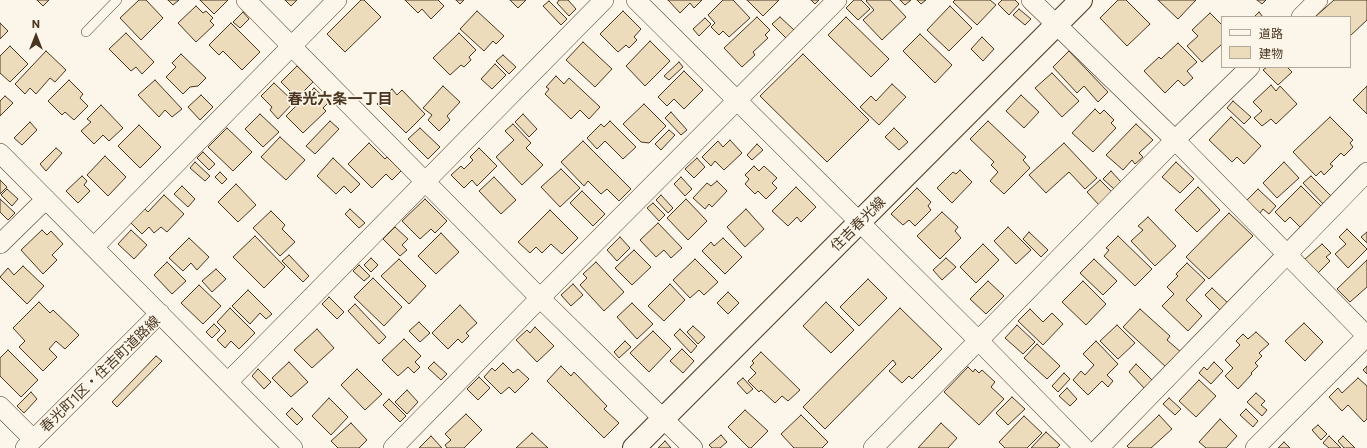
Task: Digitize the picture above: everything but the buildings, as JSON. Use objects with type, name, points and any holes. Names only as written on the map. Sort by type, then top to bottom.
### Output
[{"type":"street","points":[[246,0],[540,298],[693,448]]},
{"type":"street","points":[[94,246],[337,0]]},
{"type":"street","points":[[228,382],[604,0]]},
{"type":"street","points":[[636,0],[978,340],[1084,448]]},
{"type":"street","points":[[393,448],[837,0]]},
{"type":"street","points":[[1031,0],[1175,140],[1367,336],[1255,448]]},
{"type":"street","name":"住吉春光線","points":[[634,448],[1081,0]]},
{"type":"street","points":[[1302,16],[1318,0]]},
{"type":"street","points":[[873,448],[1175,140],[1249,68]]},
{"type":"street","points":[[0,152],[160,313]]},
{"type":"street","points":[[1099,448],[1367,172]]},
{"type":"street","points":[[0,244],[46,199]]},
{"type":"street","name":"春光町1区・住吉町道路線","points":[[29,444],[160,313],[294,448]]},
{"type":"street","points":[[0,406],[29,444]]},
{"type":"lane","points":[[86,32],[117,0]]},
{"type":"district","name":"春光六条一丁目","points":[[340,99]]}]
